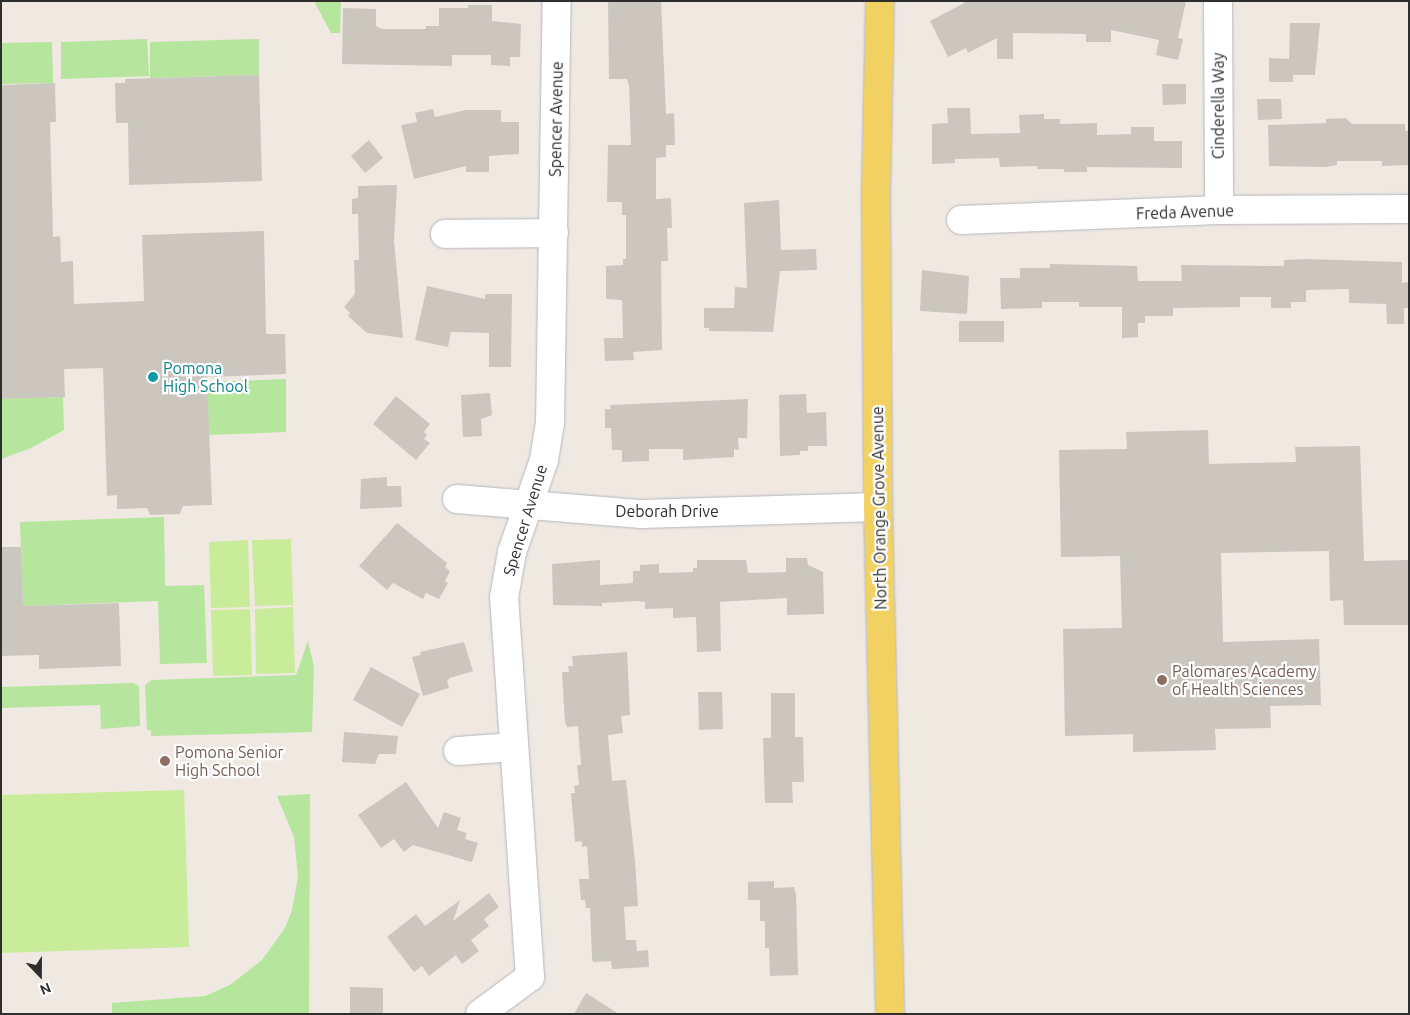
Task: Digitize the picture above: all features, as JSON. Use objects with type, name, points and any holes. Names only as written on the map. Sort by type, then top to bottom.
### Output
[{"type":"main road","name":"North Orange Grove Avenue","points":[[880,1],[876,199],[878,507],[890,1014]]},
{"type":"street","name":"Spencer Avenue","points":[[480,1014],[530,977],[504,598],[512,552],[544,460],[550,424],[557,1]]},
{"type":"street","name":"Cinderella Way","points":[[1218,1],[1219,210]]},
{"type":"street","name":"Freda Avenue","points":[[961,220],[1219,210],[1409,209]]},
{"type":"street","points":[[445,234],[554,233]]},
{"type":"street","name":"Deborah Drive","points":[[457,499],[641,514],[878,507]]},
{"type":"street","points":[[458,751],[514,747]]},
{"type":"green space","points":[[314,1],[341,1],[340,33],[331,33]]},
{"type":"green space","points":[[147,39],[149,76],[61,79],[61,42]]},
{"type":"green space","points":[[259,39],[259,75],[150,78],[150,42]]},
{"type":"green space","points":[[52,42],[53,83],[1,84],[1,43]]},
{"type":"green space","points":[[286,379],[286,432],[208,435],[208,382]]},
{"type":"green space","points":[[63,397],[64,430],[31,448],[1,459],[1,399]]},
{"type":"green space","points":[[164,517],[165,586],[204,585],[207,663],[160,664],[158,601],[23,606],[20,522]]},
{"type":"green space","points":[[291,539],[293,605],[255,606],[252,540]]},
{"type":"green space","points":[[248,540],[250,607],[211,608],[209,542]]},
{"type":"green space","points":[[293,607],[295,673],[256,674],[255,609]]},
{"type":"green space","points":[[250,609],[252,675],[213,676],[211,610]]},
{"type":"green space","points":[[308,641],[314,667],[312,732],[151,736],[151,730],[147,730],[145,685],[152,680],[296,675]]},
{"type":"green space","points":[[133,683],[139,686],[140,726],[101,729],[100,705],[1,708],[1,687]]},
{"type":"green space","points":[[184,790],[189,947],[1,953],[1,795]]},
{"type":"green space","points":[[310,794],[309,1014],[112,1014],[112,1003],[205,996],[230,985],[262,960],[285,928],[292,910],[298,877],[294,837],[277,796]]},
{"type":"building","points":[[608,1],[661,1],[666,114],[674,113],[675,145],[666,145],[666,157],[656,158],[656,199],[671,198],[672,228],[667,228],[668,261],[661,261],[662,350],[633,352],[634,360],[605,361],[604,338],[623,338],[622,300],[606,299],[606,266],[623,265],[623,259],[626,259],[626,215],[622,215],[622,202],[607,202],[608,145],[631,145],[629,85],[627,79],[609,79]]},
{"type":"building","points":[[968,1],[1186,1],[1178,38],[1183,39],[1178,60],[1156,55],[1159,40],[1111,30],[1111,42],[1086,42],[1086,34],[1013,33],[1013,59],[997,59],[997,38],[968,53],[966,48],[948,57],[930,21]]},
{"type":"building","points":[[468,5],[492,5],[492,21],[521,24],[520,57],[510,57],[510,66],[491,65],[491,55],[452,55],[452,66],[342,64],[343,8],[376,9],[376,26],[382,29],[426,29],[426,26],[439,26],[439,8],[468,8]]},
{"type":"building","points":[[1290,23],[1320,23],[1315,75],[1293,75],[1293,82],[1269,82],[1269,58],[1289,59]]},
{"type":"building","points":[[259,75],[262,181],[129,185],[128,123],[116,123],[115,83],[125,83],[125,79]]},
{"type":"building","points":[[55,83],[56,122],[50,122],[53,237],[60,236],[61,262],[73,261],[74,304],[144,301],[142,235],[264,231],[266,334],[285,334],[286,374],[207,377],[212,505],[183,506],[180,514],[150,515],[147,508],[117,509],[117,495],[107,496],[103,368],[64,369],[65,397],[1,399],[1,85]]},
{"type":"building","points":[[1162,84],[1186,84],[1186,104],[1163,105]]},
{"type":"building","points":[[1257,99],[1281,99],[1282,119],[1258,120]]},
{"type":"building","points":[[947,108],[970,108],[971,134],[1020,133],[1019,115],[1044,114],[1044,119],[1060,119],[1060,124],[1097,123],[1097,135],[1131,134],[1131,127],[1154,127],[1154,141],[1182,141],[1182,168],[1087,167],[1087,172],[1065,172],[1063,169],[1037,169],[1037,166],[1000,167],[999,158],[955,159],[955,163],[932,164],[932,124],[948,123]]},
{"type":"building","points":[[433,109],[435,117],[466,110],[501,110],[501,122],[519,122],[519,154],[489,156],[489,172],[466,172],[466,166],[414,179],[401,125],[417,122],[415,113]]},
{"type":"building","points":[[1346,118],[1352,124],[1405,124],[1405,131],[1409,131],[1409,165],[1382,166],[1382,161],[1337,161],[1337,165],[1326,167],[1269,166],[1268,125],[1326,123],[1326,119]]},
{"type":"building","points":[[369,140],[383,158],[365,173],[351,156]]},
{"type":"building","points":[[397,185],[394,241],[403,338],[367,333],[348,316],[350,313],[344,307],[355,294],[354,260],[359,260],[358,214],[352,214],[352,199],[358,198],[358,186]]},
{"type":"building","points":[[779,200],[781,250],[816,249],[817,270],[780,271],[773,332],[709,331],[709,328],[704,328],[704,308],[734,308],[735,287],[747,288],[744,203]]},
{"type":"building","points":[[1284,260],[1402,262],[1402,283],[1409,282],[1409,308],[1404,308],[1404,324],[1387,324],[1386,304],[1349,303],[1349,289],[1306,290],[1306,302],[1291,302],[1291,308],[1271,308],[1271,297],[1240,297],[1240,307],[1173,308],[1173,316],[1145,316],[1145,323],[1138,323],[1138,337],[1122,338],[1122,307],[1079,307],[1079,302],[1042,302],[1042,308],[1001,309],[1000,278],[1020,278],[1020,268],[1050,268],[1050,264],[1137,266],[1138,281],[1182,281],[1181,265],[1284,266]]},
{"type":"building","points":[[922,270],[969,276],[967,314],[920,311]]},
{"type":"building","points":[[427,286],[485,299],[485,294],[512,294],[511,367],[489,367],[489,333],[451,332],[448,347],[415,340]]},
{"type":"building","points":[[959,321],[1004,321],[1004,342],[959,342]]},
{"type":"building","points":[[490,393],[492,415],[481,419],[482,436],[463,437],[461,395]]},
{"type":"building","points":[[806,394],[807,413],[826,412],[827,446],[808,446],[808,451],[800,451],[800,455],[780,456],[779,395]]},
{"type":"building","points":[[396,396],[430,424],[424,432],[427,435],[424,439],[430,443],[416,460],[373,424]]},
{"type":"building","points":[[748,399],[747,438],[738,438],[739,450],[734,449],[734,457],[683,460],[683,449],[649,449],[649,461],[622,462],[622,450],[612,450],[611,428],[605,428],[605,409],[611,409],[610,405]]},
{"type":"building","points":[[1208,430],[1209,464],[1296,462],[1295,447],[1360,446],[1364,561],[1409,560],[1409,625],[1344,625],[1343,600],[1330,601],[1329,551],[1221,553],[1223,642],[1319,639],[1321,705],[1270,706],[1271,728],[1215,729],[1216,750],[1133,752],[1133,734],[1065,736],[1063,629],[1122,628],[1120,556],[1061,557],[1059,450],[1127,449],[1126,432]]},
{"type":"building","points":[[387,477],[387,486],[401,486],[402,507],[360,509],[361,479]]},
{"type":"building","points":[[397,523],[447,563],[445,567],[450,571],[445,581],[448,583],[439,599],[426,593],[423,599],[393,583],[387,590],[359,566]]},
{"type":"building","points":[[1,547],[21,547],[23,606],[119,603],[121,666],[39,669],[39,655],[1,656]]},
{"type":"building","points":[[786,558],[807,558],[808,565],[823,572],[824,614],[787,615],[787,598],[720,602],[721,651],[697,652],[696,617],[673,618],[673,608],[645,609],[645,602],[637,601],[602,603],[602,606],[553,605],[552,564],[600,560],[600,585],[633,583],[633,571],[640,571],[640,565],[659,564],[659,573],[693,572],[693,568],[697,568],[697,560],[746,560],[748,573],[786,572]]},
{"type":"building","points":[[464,642],[473,671],[450,678],[447,681],[449,688],[423,696],[412,657],[421,655],[420,652]]},
{"type":"building","points":[[627,652],[630,715],[621,716],[623,733],[608,735],[612,781],[626,780],[635,861],[638,906],[624,907],[626,940],[636,940],[637,951],[648,950],[649,967],[612,969],[611,961],[593,962],[590,908],[586,908],[585,900],[581,900],[579,879],[589,879],[587,846],[582,847],[582,841],[575,842],[571,793],[575,793],[574,786],[579,785],[577,765],[581,765],[578,726],[567,727],[565,722],[562,672],[569,672],[568,666],[573,666],[572,656]]},
{"type":"building","points":[[371,667],[420,694],[402,727],[353,700]]},
{"type":"building","points":[[698,692],[722,692],[723,729],[699,730]]},
{"type":"building","points":[[771,693],[795,693],[795,737],[803,737],[804,782],[792,782],[793,803],[765,803],[763,738],[771,738]]},
{"type":"building","points":[[344,732],[398,736],[396,754],[379,754],[375,764],[342,762]]},
{"type":"building","points":[[406,782],[438,828],[444,812],[461,818],[457,830],[467,833],[465,839],[478,843],[472,862],[413,845],[404,852],[394,839],[381,848],[358,815]]},
{"type":"building","points":[[774,881],[774,888],[794,887],[796,895],[798,975],[770,976],[769,948],[765,948],[765,921],[760,921],[760,900],[748,900],[748,882]]},
{"type":"building","points":[[489,893],[499,907],[484,919],[489,926],[471,940],[479,951],[462,964],[456,955],[429,976],[422,966],[414,972],[387,937],[416,914],[425,926],[460,900],[453,921]]},
{"type":"building","points":[[350,987],[383,988],[383,1014],[350,1014]]},
{"type":"building","points":[[586,993],[619,1014],[574,1014]]},
{"type":"place","name":"Pomona High School","points":[[153,377]]},
{"type":"place","name":"Palomares Academy of Health Sciences","points":[[1162,680]]},
{"type":"place","name":"Pomona Senior High School","points":[[165,761]]}]
